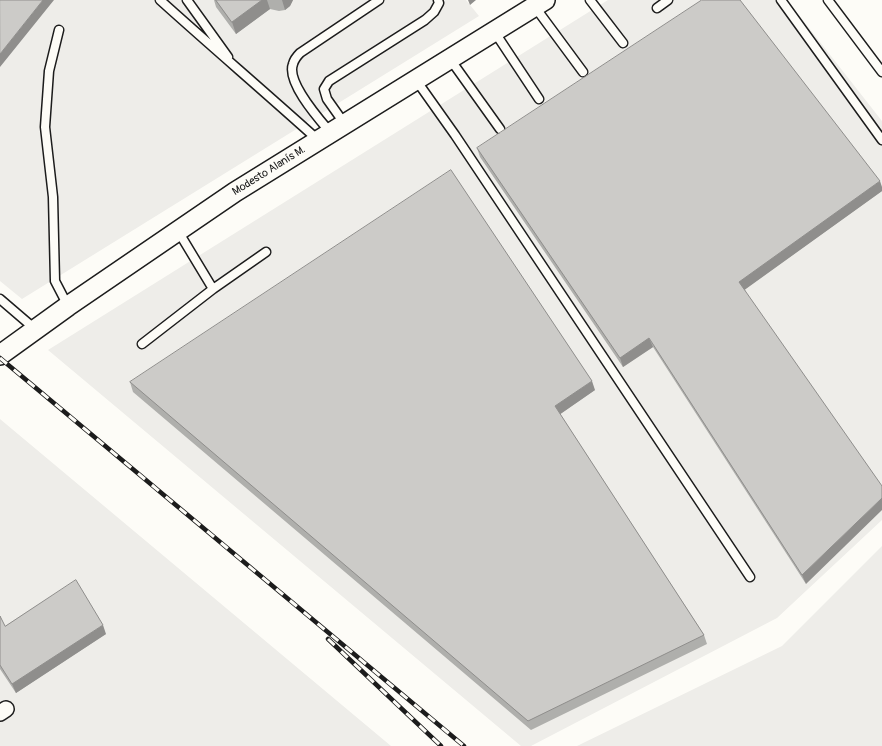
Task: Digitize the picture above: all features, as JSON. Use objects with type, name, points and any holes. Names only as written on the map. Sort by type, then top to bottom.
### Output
[{"type":"street","name":"Modesto Alanís M.","points":[[0,355],[68,306],[235,192],[540,3]]},
{"type":"lane","points":[[160,0],[238,70],[263,90],[331,132]]},
{"type":"lane","points":[[187,0],[238,70]]},
{"type":"lane","points":[[331,132],[304,100],[292,73],[292,64],[300,53],[379,0]]},
{"type":"lane","points":[[331,132],[327,98],[324,89],[329,81],[425,20],[434,12],[439,3],[438,0]]},
{"type":"lane","points":[[590,0],[623,43]]},
{"type":"lane","points":[[657,8],[668,0]]},
{"type":"lane","points":[[781,0],[882,140]]},
{"type":"lane","points":[[828,0],[882,72]]},
{"type":"lane","points":[[540,3],[583,72]]},
{"type":"lane","points":[[59,30],[49,71],[45,127],[53,197],[55,281],[68,306]]},
{"type":"lane","points":[[494,31],[539,98]]},
{"type":"lane","points":[[450,59],[500,129]]},
{"type":"lane","points":[[416,80],[455,135],[750,577]]},
{"type":"lane","points":[[178,231],[213,289]]},
{"type":"lane","points":[[142,344],[213,289],[266,252]]},
{"type":"lane","points":[[0,299],[35,329]]},
{"type":"shaded area","points":[[0,0],[466,0],[479,16],[22,299],[0,281]]},
{"type":"shaded area","points":[[608,0],[787,0],[882,121],[882,520],[777,618],[531,746],[521,746],[48,350]]},
{"type":"shaded area","points":[[0,419],[391,746],[0,746]]},
{"type":"shaded area","points":[[882,546],[882,746],[577,746],[782,646]]},
{"type":"building","points":[[0,0],[43,0],[0,54]]},
{"type":"building","points":[[216,0],[262,0],[232,22]]},
{"type":"building","points":[[702,0],[740,0],[880,181],[739,282],[882,486],[882,498],[802,575],[649,338],[620,358],[477,148]]},
{"type":"building","points":[[451,170],[592,381],[555,406],[704,635],[528,721],[130,382]]},
{"type":"building","points":[[76,580],[103,625],[12,684],[0,665],[0,616],[5,626]]},
{"type":"railway","points":[[0,358],[464,746]]},
{"type":"railway","points":[[328,639],[441,746]]}]
